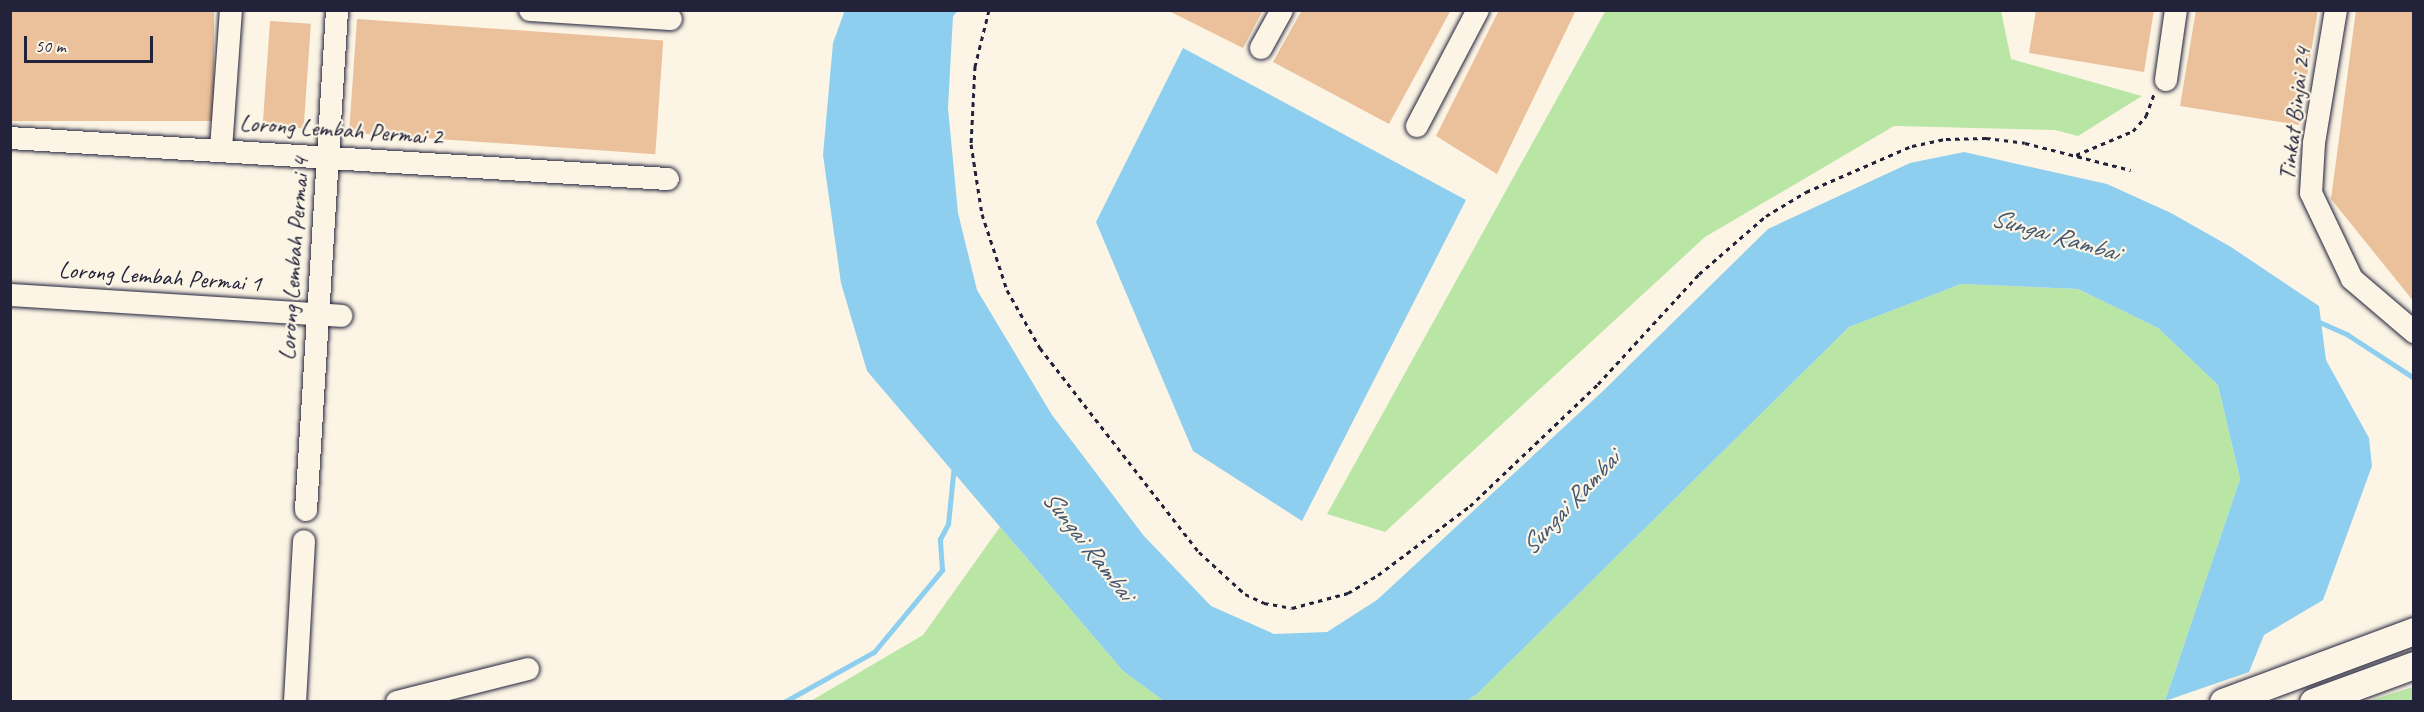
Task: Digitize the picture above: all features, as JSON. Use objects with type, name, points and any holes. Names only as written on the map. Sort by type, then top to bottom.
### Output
[{"type":"main road","points":[[2223,702],[2414,631]]},
{"type":"main road","points":[[2313,702],[2414,665]]},
{"type":"street","points":[[221,149],[231,10]]},
{"type":"street","name":"Lorong Lembah Permai 4","points":[[306,510],[337,10]]},
{"type":"street","points":[[530,10],[671,19]]},
{"type":"street","points":[[1261,48],[1282,10]]},
{"type":"street","points":[[1417,126],[1478,10]]},
{"type":"street","points":[[2166,80],[2176,10]]},
{"type":"street","name":"Tinkat Binjai 24","points":[[2336,10],[2314,143],[2311,193],[2352,279],[2414,332]]},
{"type":"street","name":"Lorong Lembah Permai 2","points":[[10,138],[221,149],[668,179]]},
{"type":"street","name":"Lorong Lembah Permai 1","points":[[10,295],[341,316]]},
{"type":"street","points":[[295,702],[304,541]]},
{"type":"street","points":[[397,702],[528,669]]},
{"type":"path","points":[[989,10],[975,66],[970,144],[982,214],[1006,290],[1040,348],[1199,552],[1245,594],[1264,603],[1292,608],[1322,603],[1348,593],[1378,575],[1470,506],[1598,384],[1699,274],[1766,216],[1806,192],[1911,146],[1946,140],[1986,138],[2131,170]]},
{"type":"path","points":[[2075,156],[2133,130],[2146,116],[2152,96],[2166,80]]},
{"type":"green space","points":[[1606,10],[2001,11],[2011,59],[2142,96],[2078,136],[2055,130],[1894,126],[1705,237],[1385,532],[1327,514]]},
{"type":"green space","points":[[1961,284],[2078,289],[2158,328],[2218,385],[2240,479],[2165,701],[1464,702],[1476,695],[1849,327]]},
{"type":"green space","points":[[1000,527],[1123,671],[1164,701],[809,702],[923,635]]},
{"type":"green space","points":[[2413,687],[2413,701],[2368,701]]},
{"type":"water","name":"Sungai Rambai","points":[[845,10],[958,11],[953,16],[948,108],[958,213],[977,290],[1052,415],[1144,536],[1211,606],[1274,634],[1327,632],[1377,600],[1604,390],[1768,229],[1910,163],[1964,152],[2107,184],[2171,213],[2231,247],[2319,306],[2326,360],[2369,438],[2372,466],[2323,600],[2264,635],[2249,672],[2165,701],[2240,479],[2218,385],[2158,328],[2078,289],[1961,284],[1849,327],[1476,695],[1464,702],[1164,701],[1123,671],[867,371],[841,283],[823,155],[833,43]]},
{"type":"water","points":[[1183,48],[1466,200],[1302,521],[1193,451],[1096,222]]},
{"type":"building","points":[[10,10],[214,10],[214,121],[10,121]]},
{"type":"building","points":[[1167,10],[1263,10],[1243,48]]},
{"type":"building","points":[[1302,10],[1451,10],[1389,124],[1273,62]]},
{"type":"building","points":[[1499,10],[1576,10],[1497,174],[1436,136]]},
{"type":"building","points":[[2036,10],[2154,10],[2144,72],[2029,53]]},
{"type":"building","points":[[2196,10],[2318,10],[2299,125],[2180,106]]},
{"type":"building","points":[[2356,10],[2414,10],[2414,302],[2331,199]]},
{"type":"building","points":[[357,19],[663,40],[655,154],[349,133]]},
{"type":"building","points":[[270,21],[311,24],[304,129],[263,126]]},
{"type":"waterway","points":[[2317,321],[2348,335],[2414,378]]},
{"type":"waterway","points":[[784,702],[874,652],[942,570],[940,539],[948,524],[954,465]]}]
